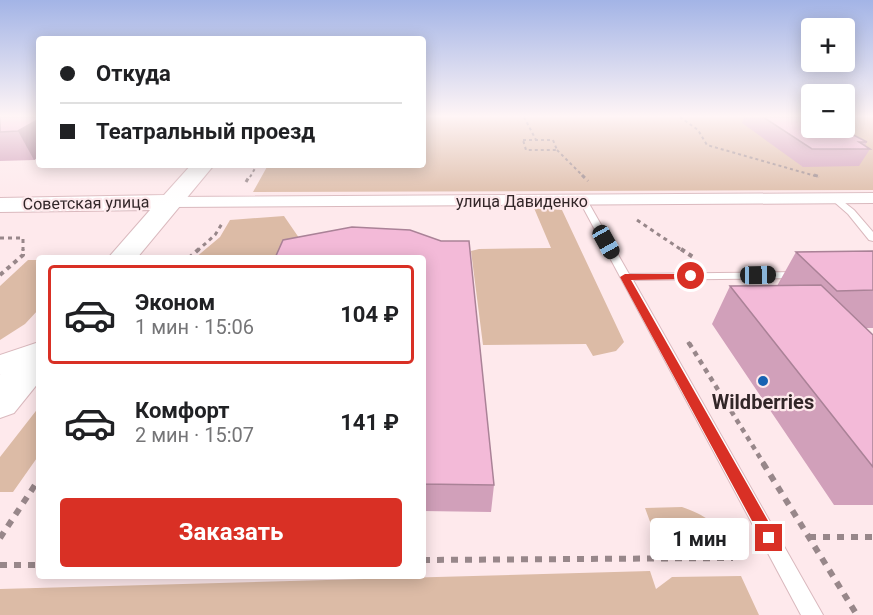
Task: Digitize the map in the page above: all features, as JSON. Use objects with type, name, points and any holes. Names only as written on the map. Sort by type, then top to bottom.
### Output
[{"type":"main road","points":[[125,255],[200,168]]},
{"type":"main road","name":"Советская улица","points":[[0,205],[171,202]]},
{"type":"main road","points":[[0,402],[36,360]]},
{"type":"street","name":"улица Давиденко","points":[[171,202],[380,201],[588,194],[873,198]]},
{"type":"street","points":[[0,365],[36,352]]},
{"type":"lane","points":[[588,194],[625,277],[812,615]]},
{"type":"lane","points":[[835,198],[851,212],[873,238]]},
{"type":"lane","points":[[625,277],[808,275]]},
{"type":"path","points":[[525,146],[526,150],[557,150]]},
{"type":"path","points":[[555,146],[588,194]]},
{"type":"path","points":[[707,146],[822,177]]},
{"type":"path","points":[[636,219],[687,255],[735,276]]},
{"type":"path","points":[[192,255],[215,235],[224,220]]},
{"type":"path","points":[[0,238],[23,238],[22,255],[0,275]]},
{"type":"path","points":[[683,334],[857,615]]},
{"type":"path","points":[[0,538],[36,484]]},
{"type":"path","points":[[809,537],[873,537]]},
{"type":"path","points":[[426,560],[733,558]]},
{"type":"path","points":[[0,565],[36,565]]},
{"type":"shaded area","points":[[426,146],[873,146],[873,190],[253,192],[266,168],[426,168]]},
{"type":"shaded area","points":[[534,208],[562,210],[624,342],[616,351],[593,356],[586,344],[483,345],[471,251],[551,248]]},
{"type":"shaded area","points":[[284,216],[308,251],[297,255],[199,255],[220,237],[230,220]]},
{"type":"shaded area","points":[[28,260],[36,260],[36,312],[25,324],[0,340],[0,286]]},
{"type":"shaded area","points":[[36,411],[36,459],[13,492],[0,492],[0,457]]},
{"type":"shaded area","points":[[682,507],[712,522],[730,550],[660,549],[645,508]]},
{"type":"shaded area","points":[[650,571],[656,589],[672,577],[741,576],[759,615],[0,615],[0,589]]},
{"type":"building","points":[[807,146],[865,146],[870,149],[812,149]]},
{"type":"building","points":[[352,227],[410,230],[441,241],[469,241],[494,485],[426,484],[426,255],[276,255],[283,240]]},
{"type":"building","points":[[873,251],[873,290],[837,291],[796,252]]},
{"type":"building","points":[[821,285],[873,335],[873,467],[730,286]]},
{"type":"place","name":"Wildberries","points":[[763,381]]},
{"type":"route","points":[[691,276],[625,277],[769,538]]}]
